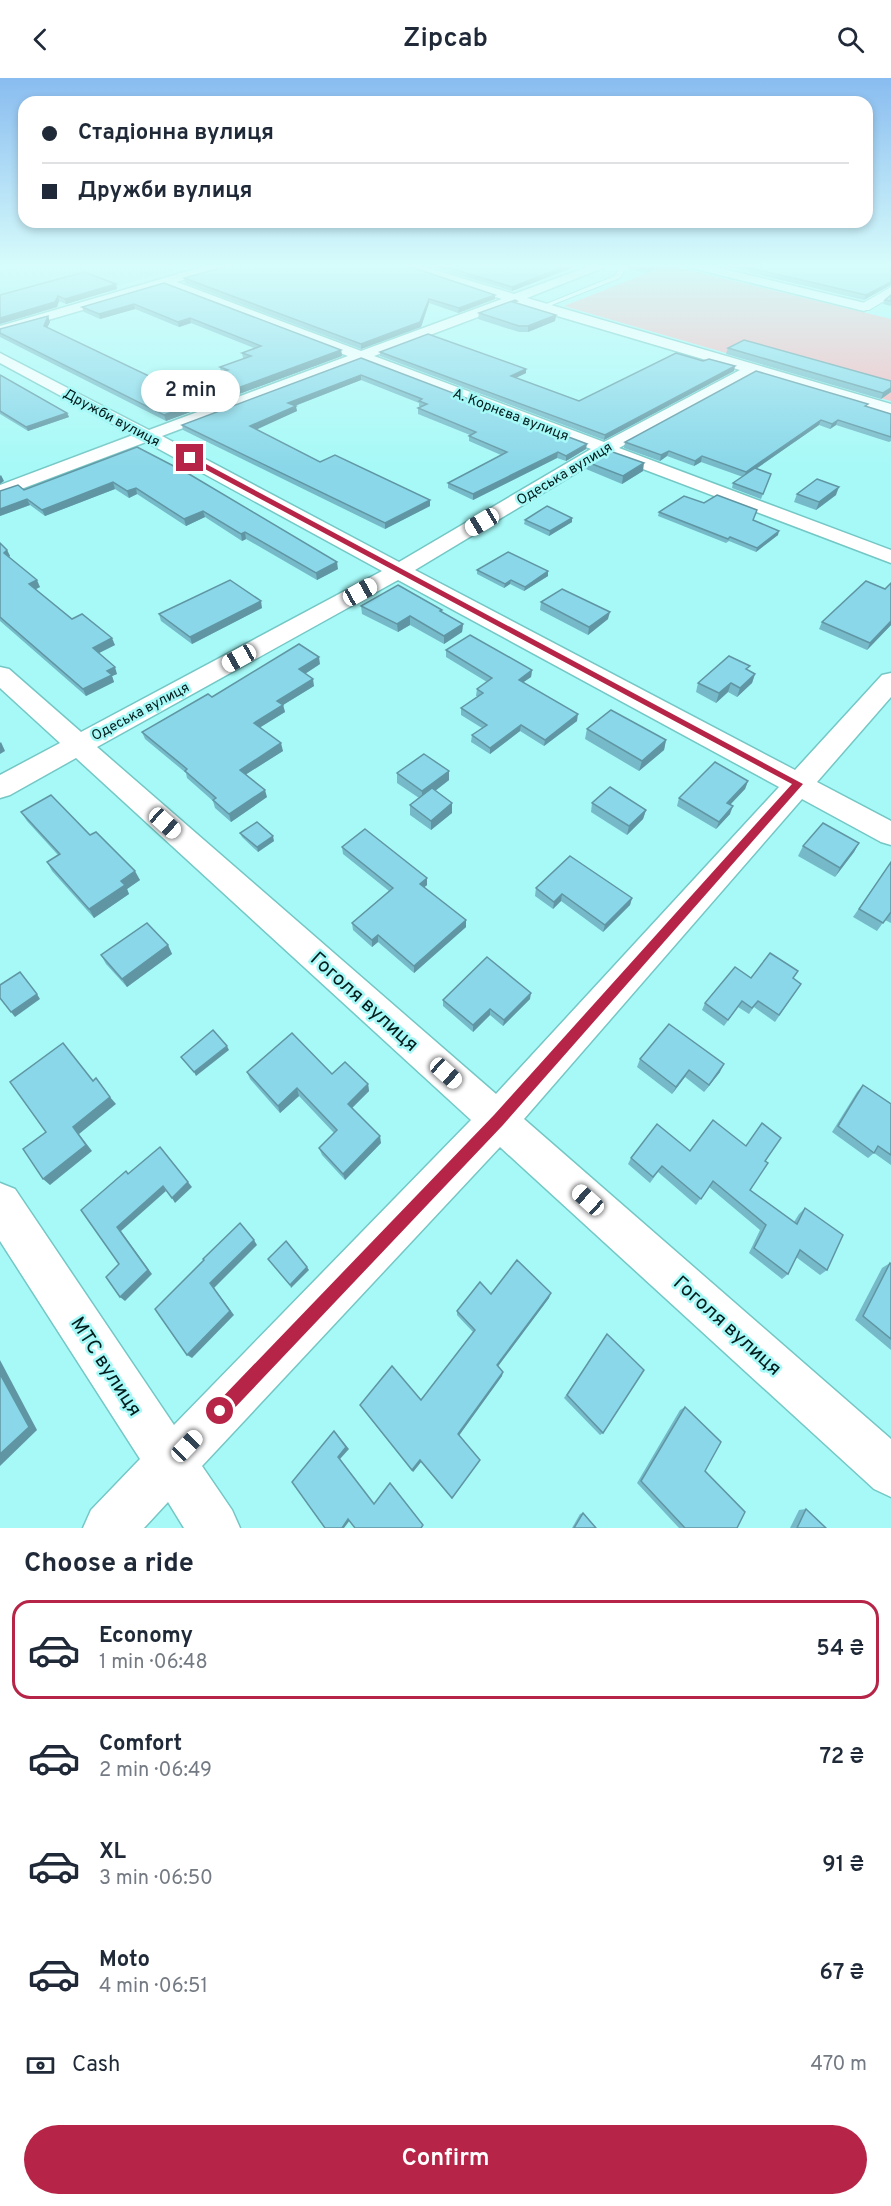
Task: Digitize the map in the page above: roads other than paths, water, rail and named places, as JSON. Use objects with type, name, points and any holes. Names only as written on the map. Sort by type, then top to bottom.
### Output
[{"type":"street","name":"А. Корнєва вулиця","points":[[298,333],[891,557]]},
{"type":"street","points":[[0,491],[426,333]]},
{"type":"street","points":[[629,333],[891,409]]},
{"type":"street","name":"Дружби вулиця","points":[[0,357],[891,834]]},
{"type":"street","name":"Одеська вулиця","points":[[0,788],[400,570],[604,449],[752,369]]},
{"type":"street","name":"Гоголя вулиця","points":[[0,675],[891,1472]]},
{"type":"street","points":[[109,1528],[498,1120],[891,681]]},
{"type":"street","name":"МТС вулиця","points":[[0,1204],[214,1528]]}]
